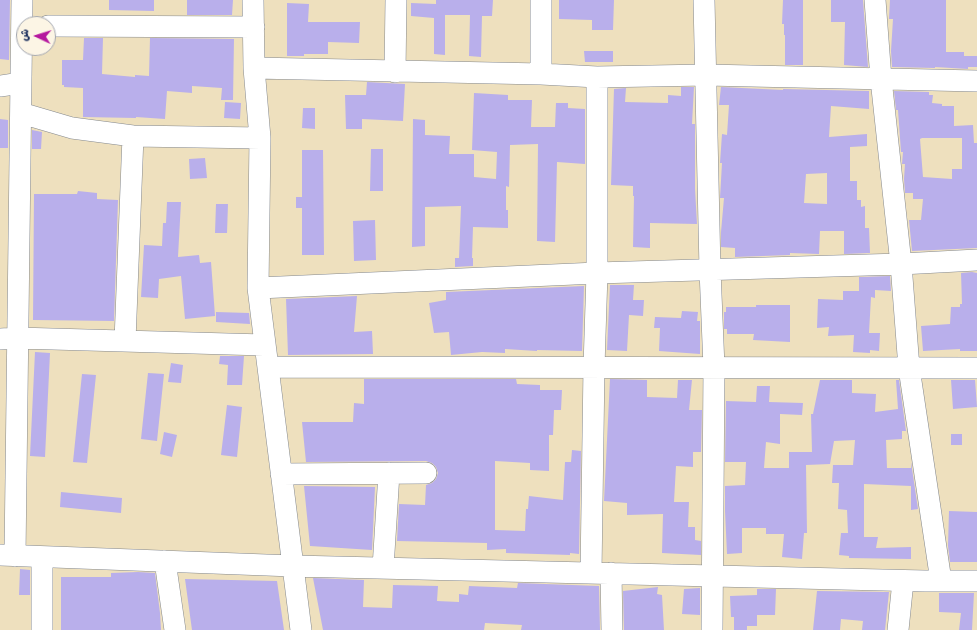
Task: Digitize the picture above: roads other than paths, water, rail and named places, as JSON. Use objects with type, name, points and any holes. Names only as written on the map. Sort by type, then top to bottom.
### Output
[{"type":"street","points":[[22,0],[23,16]]},
{"type":"street","points":[[253,0],[254,68],[260,138],[258,288],[301,630]]},
{"type":"street","points":[[395,72],[396,0]]},
{"type":"street","points":[[541,0],[541,74]]},
{"type":"street","points":[[704,0],[710,270],[714,367],[712,630]]},
{"type":"street","points":[[875,0],[881,79],[901,264],[909,368],[941,581]]},
{"type":"street","points":[[56,26],[254,27]]},
{"type":"street","points":[[22,56],[21,113],[9,339],[7,555],[293,566],[903,581],[977,581]]},
{"type":"street","points":[[254,68],[541,74],[598,77],[706,75],[977,81]]},
{"type":"street","points":[[590,573],[597,273],[598,77]]},
{"type":"street","points":[[0,86],[21,83]]},
{"type":"street","points":[[21,113],[72,128],[133,136],[260,138]]},
{"type":"street","points":[[125,342],[133,136]]},
{"type":"street","points":[[258,288],[597,273],[901,264],[977,260]]},
{"type":"street","points":[[9,339],[264,344]]},
{"type":"street","points":[[268,367],[977,368]]},
{"type":"street","points":[[281,474],[426,473]]},
{"type":"street","points":[[383,568],[389,474]]},
{"type":"street","points":[[42,557],[42,630]]},
{"type":"street","points":[[165,561],[175,630]]},
{"type":"street","points":[[611,573],[612,630]]},
{"type":"street","points":[[898,630],[903,581]]}]
